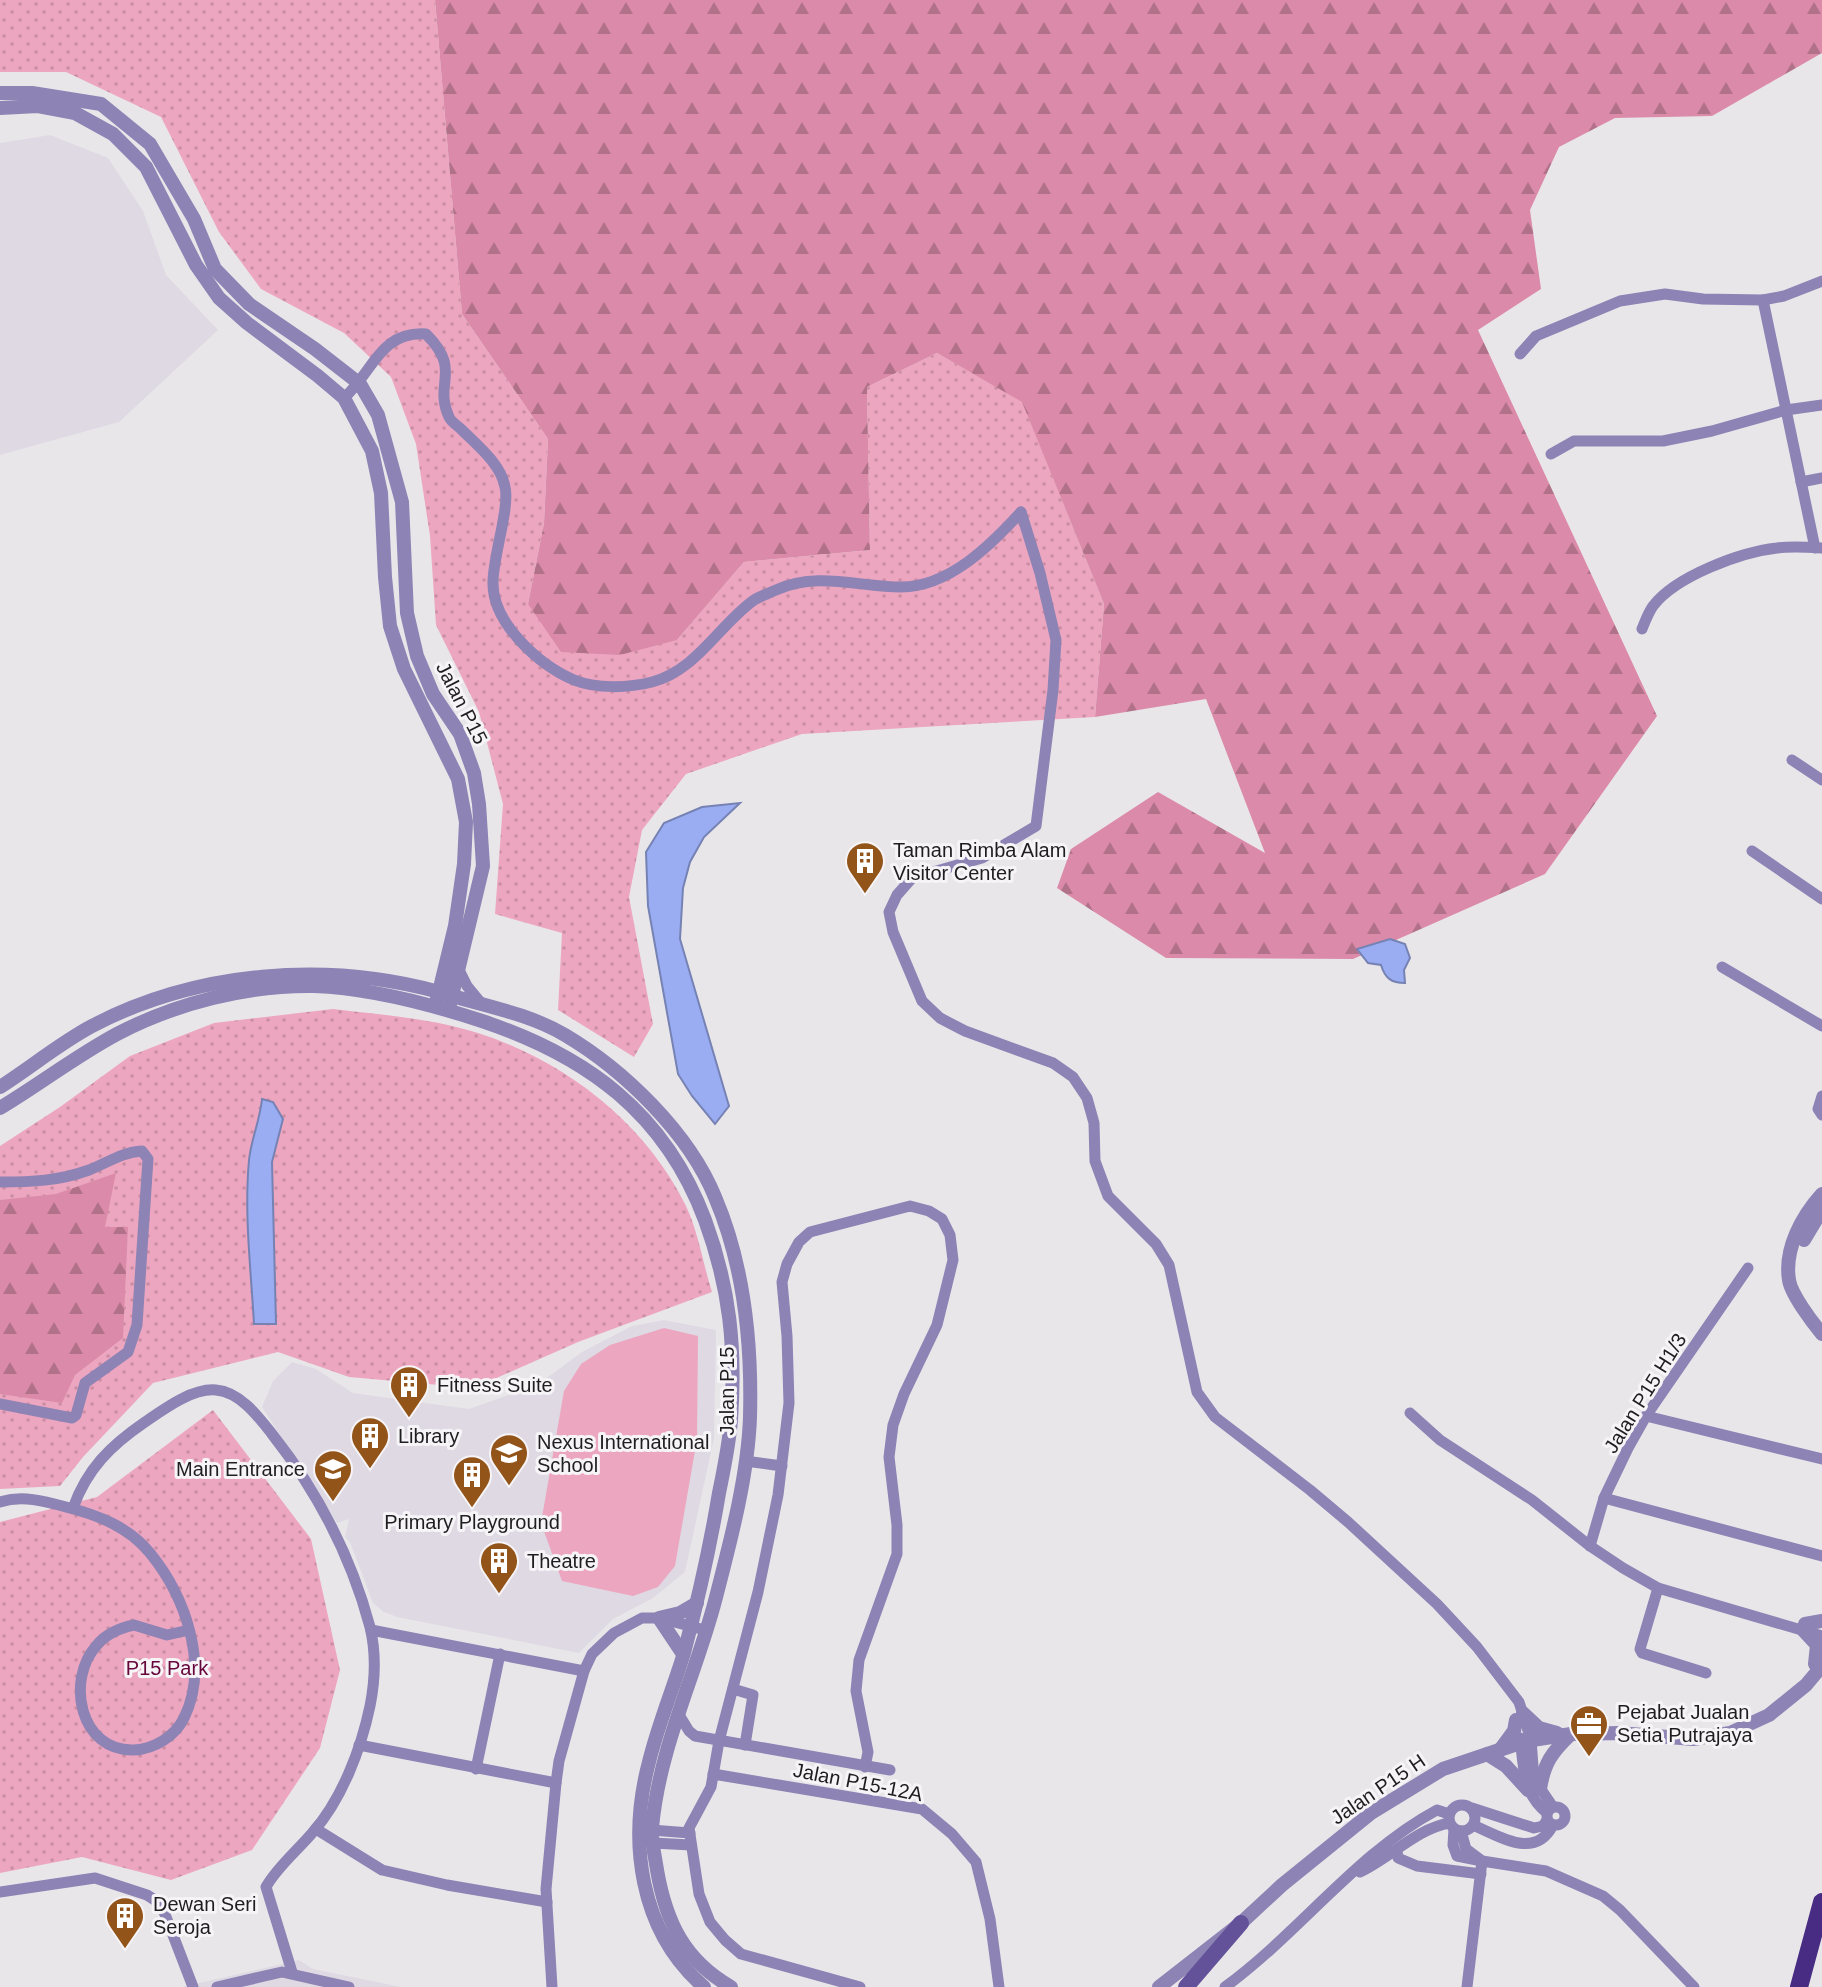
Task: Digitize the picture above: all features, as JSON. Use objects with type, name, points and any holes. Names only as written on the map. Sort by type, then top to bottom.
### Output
[{"type":"main road","points":[[1799,1987],[1822,1902]]},
{"type":"main road","points":[[1186,1987],[1241,1923]]},
{"type":"street","points":[[0,93],[32,93],[101,104],[150,144],[194,219],[215,269],[249,304],[360,384]]},
{"type":"street","points":[[0,108],[38,106],[75,113],[113,134],[146,167],[196,265],[219,298],[344,398],[360,384],[385,345],[410,333],[426,334],[441,348],[447,364],[445,397],[450,418],[492,461],[506,487],[492,585],[497,607],[515,635],[552,667],[575,680],[619,686],[652,682],[683,669],[755,600],[788,585],[822,579],[903,587],[927,582],[949,573],[993,544],[1021,512],[1056,640],[1036,826],[982,858],[912,878],[897,895],[889,912],[903,957],[922,1001],[940,1018],[965,1031],[1053,1063],[1073,1077],[1087,1098],[1094,1123],[1095,1161],[1108,1196],[1156,1244],[1169,1265],[1197,1392],[1215,1417],[1310,1490],[1390,1561],[1467,1637],[1509,1687],[1526,1741],[1522,1770],[1534,1790],[1538,1806],[1550,1816]]},
{"type":"street","points":[[1520,354],[1536,336],[1620,301],[1665,294],[1703,299],[1763,300],[1784,296],[1822,281]]},
{"type":"street","points":[[1642,629],[1653,606],[1673,589],[1708,568],[1778,547],[1818,548],[1763,300]]},
{"type":"street","name":"Jalan P15","points":[[360,384],[378,415],[402,502],[407,613],[417,656],[433,694],[460,734],[474,773],[483,866],[444,1002]]},
{"type":"street","name":"Jalan P15","points":[[344,398],[372,451],[381,493],[390,626],[404,669],[436,730],[461,793],[466,822],[453,969]]},
{"type":"street","points":[[1551,454],[1574,441],[1663,441],[1786,410],[1822,405]]},
{"type":"street","points":[[1801,482],[1822,478]]},
{"type":"street","points":[[1792,760],[1822,780]]},
{"type":"street","points":[[1752,851],[1822,899]]},
{"type":"street","points":[[1722,967],[1822,1026]]},
{"type":"street","points":[[418,986],[453,969],[483,1005]]},
{"type":"street","points":[[0,1108],[74,1058],[121,1032],[262,976],[325,975],[418,986],[444,1002]]},
{"type":"street","points":[[0,1087],[90,1027],[141,1004],[232,986],[315,986],[444,1002]]},
{"type":"street","name":"Jalan P15","points":[[444,1002],[483,1005],[563,1034],[604,1061],[651,1103],[690,1152],[715,1195],[741,1281],[749,1357],[750,1418],[745,1461],[715,1602],[683,1654],[642,1791],[640,1862],[649,1904],[671,1953],[704,1987]]},
{"type":"street","name":"Jalan P15","points":[[444,1002],[552,1048],[598,1076],[627,1099],[678,1161],[696,1198],[725,1282],[732,1328],[731,1422],[697,1603],[698,1628],[678,1713],[665,1751],[652,1837],[667,1914],[674,1928],[700,1966],[731,1987]]},
{"type":"street","points":[[1822,1096],[1818,1109],[1822,1115]]},
{"type":"street","points":[[0,1182],[54,1181],[90,1170],[128,1151],[142,1151],[148,1159],[137,1325],[128,1352],[85,1383],[76,1415],[72,1418],[0,1404]]},
{"type":"street","points":[[1822,1194],[1802,1220],[1793,1244],[1789,1283],[1822,1334]]},
{"type":"street","points":[[860,1987],[741,1954],[710,1922],[699,1894],[690,1839],[697,1811],[711,1787],[719,1741],[758,1592],[782,1466],[789,1377],[782,1282],[787,1264],[799,1242],[810,1232],[910,1206],[929,1211],[942,1219],[950,1235],[953,1260],[937,1325],[904,1394],[893,1425],[889,1457],[897,1554],[859,1660],[856,1691],[868,1752],[865,1767]]},
{"type":"street","points":[[1799,1299],[1796,1268],[1801,1246],[1822,1210]]},
{"type":"street","name":"Jalan P15 H1/3","points":[[1590,1546],[1604,1498],[1646,1416],[1748,1268]]},
{"type":"street","points":[[725,1282],[741,1281]]},
{"type":"street","points":[[73,1508],[88,1473],[136,1428],[200,1392],[225,1392],[239,1399],[258,1417],[302,1474],[325,1513],[353,1573],[371,1630],[373,1687],[359,1745],[336,1795],[316,1829],[266,1887],[292,1972]]},
{"type":"street","points":[[1410,1413],[1440,1440],[1532,1500],[1590,1546],[1658,1588],[1739,1611],[1760,1612],[1822,1636]]},
{"type":"street","points":[[1646,1416],[1822,1459]]},
{"type":"street","points":[[745,1461],[782,1466]]},
{"type":"street","points":[[1604,1498],[1822,1556]]},
{"type":"street","points":[[0,1502],[25,1499],[73,1508],[120,1526],[148,1551],[171,1582],[189,1630],[195,1666],[191,1700],[179,1726],[162,1742],[135,1750],[108,1746],[90,1726],[80,1702],[82,1676],[95,1646],[108,1636],[134,1625],[167,1635],[189,1630]]},
{"type":"street","points":[[1658,1588],[1640,1649],[1642,1653],[1706,1673]]},
{"type":"street","points":[[552,1987],[547,1902],[556,1783],[559,1761],[584,1671],[592,1654],[614,1633],[642,1618],[680,1613],[697,1603]]},
{"type":"street","points":[[659,1618],[698,1628]]},
{"type":"street","points":[[659,1618],[683,1654]]},
{"type":"street","points":[[1804,1628],[1822,1621]]},
{"type":"street","points":[[1804,1628],[1822,1629]]},
{"type":"street","points":[[1804,1628],[1817,1645],[1820,1661]]},
{"type":"street","points":[[371,1630],[584,1671]]},
{"type":"street","points":[[476,1769],[500,1654]]},
{"type":"street","name":"Jalan P15 H","points":[[1159,1987],[1241,1923],[1282,1885],[1371,1813],[1443,1769],[1526,1741],[1568,1734],[1619,1733],[1693,1739],[1730,1733],[1769,1715],[1820,1661]]},
{"type":"street","points":[[733,1689],[753,1695],[745,1745]]},
{"type":"street","points":[[678,1713],[695,1736],[890,1770]]},
{"type":"street","points":[[1520,1717],[1539,1728],[1568,1734],[1543,1769],[1534,1790]]},
{"type":"street","points":[[1520,1717],[1514,1731],[1493,1752],[1534,1790]]},
{"type":"street","points":[[359,1745],[556,1783]]},
{"type":"street","name":"Jalan P15-12A","points":[[713,1774],[922,1809],[952,1834],[976,1862],[990,1919],[999,1987]]},
{"type":"street","points":[[1550,1816],[1543,1826],[1534,1828],[1459,1805],[1453,1845],[1457,1856],[1546,1871],[1603,1896],[1694,1987]]},
{"type":"street","points":[[1472,1808],[1475,1816],[1473,1825]]},
{"type":"street","points":[[1225,1987],[1263,1959],[1396,1835],[1437,1810],[1454,1824]]},
{"type":"street","points":[[1352,1875],[1383,1860],[1429,1830],[1454,1824],[1473,1825],[1515,1842],[1535,1844],[1546,1839],[1550,1816]]},
{"type":"street","points":[[316,1829],[378,1869],[447,1885],[547,1902]]},
{"type":"street","points":[[652,1837],[690,1839]]},
{"type":"street","points":[[1397,1851],[1398,1858],[1417,1866]]},
{"type":"street","points":[[1383,1860],[1406,1866],[1481,1874]]},
{"type":"street","points":[[1467,1987],[1482,1861]]},
{"type":"street","points":[[0,1892],[95,1878],[147,1895],[161,1904],[193,1987]]},
{"type":"street","name":"Jalan P15 H","points":[[1169,1987],[1189,1964]]},
{"type":"street","points":[[217,1987],[282,1972],[349,1987]]},
{"type":"shaded area","points":[[50,135],[108,158],[143,211],[166,275],[218,330],[119,422],[0,455],[0,143]]},
{"type":"shaded area","name":"Nexus International School","points":[[664,1320],[716,1330],[714,1438],[685,1572],[653,1598],[613,1619],[579,1653],[384,1612],[373,1603],[350,1542],[345,1537],[349,1519],[337,1523],[262,1407],[273,1381],[292,1362],[316,1369],[353,1393],[469,1409],[537,1385],[582,1352],[632,1326]]},
{"type":"shaded area","points":[[299,1960],[313,1969],[401,1987],[182,1987]]},
{"type":"green space","points":[[0,0],[435,0],[462,314],[548,439],[544,523],[528,604],[677,640],[744,562],[870,550],[867,387],[937,353],[1022,401],[1104,604],[1095,717],[802,734],[686,774],[642,830],[629,897],[653,1024],[634,1057],[558,1010],[562,933],[495,914],[503,804],[479,712],[436,625],[430,536],[416,444],[391,377],[344,333],[261,289],[219,232],[161,117],[66,72],[0,72]]},
{"type":"green space","points":[[435,0],[1822,0],[1822,53],[1712,116],[1615,118],[1559,147],[1530,210],[1541,289],[1478,330],[1657,716],[1545,874],[1353,959],[1166,958],[1057,888],[1071,849],[1158,792],[1265,853],[1206,699],[1095,717],[1104,604],[1022,402],[937,353],[867,387],[870,550],[744,562],[677,640],[620,655],[561,652],[528,604],[544,523],[548,439],[462,314]]},
{"type":"green space","points":[[333,1009],[424,1020],[478,1033],[541,1060],[599,1098],[648,1147],[668,1174],[690,1214],[712,1292],[578,1342],[474,1388],[349,1377],[278,1352],[153,1383],[60,1486],[0,1489],[0,1146],[130,1056],[214,1023]]},
{"type":"green space","points":[[116,1173],[105,1227],[128,1227],[123,1338],[75,1375],[62,1403],[0,1394],[0,1200],[56,1194]]},
{"type":"green space","points":[[664,1328],[698,1336],[697,1439],[675,1566],[658,1587],[633,1596],[562,1581],[541,1523],[564,1391],[581,1364],[610,1345]]},
{"type":"green space","name":"P15 Park","points":[[213,1410],[311,1539],[340,1670],[320,1748],[252,1850],[171,1880],[82,1857],[0,1873],[0,1522],[97,1497]]},
{"type":"water","points":[[740,803],[704,837],[690,862],[683,888],[680,939],[729,1106],[715,1124],[678,1074],[648,906],[646,852],[664,823],[702,807]]},
{"type":"water","points":[[1390,939],[1405,944],[1410,958],[1404,970],[1405,983],[1389,979],[1381,965],[1368,963],[1357,949]]},
{"type":"water","points":[[262,1099],[273,1102],[283,1119],[272,1162],[276,1324],[254,1324],[248,1242],[249,1160]]},
{"type":"place","name":"Taman Rimba Alam Visitor Center","points":[[865,895]]},
{"type":"place","name":"Fitness Suite","points":[[409,1419]]},
{"type":"place","name":"Library","points":[[370,1470]]},
{"type":"place","name":"Nexus International School","points":[[509,1487]]},
{"type":"place","name":"Main Entrance","points":[[333,1503]]},
{"type":"place","name":"Primary Playground","points":[[472,1509]]},
{"type":"place","name":"Theatre","points":[[499,1595]]},
{"type":"place","name":"Pejabat Jualan Setia Putrajaya","points":[[1589,1758]]},
{"type":"place","name":"Dewan Seri Seroja","points":[[125,1950]]}]
